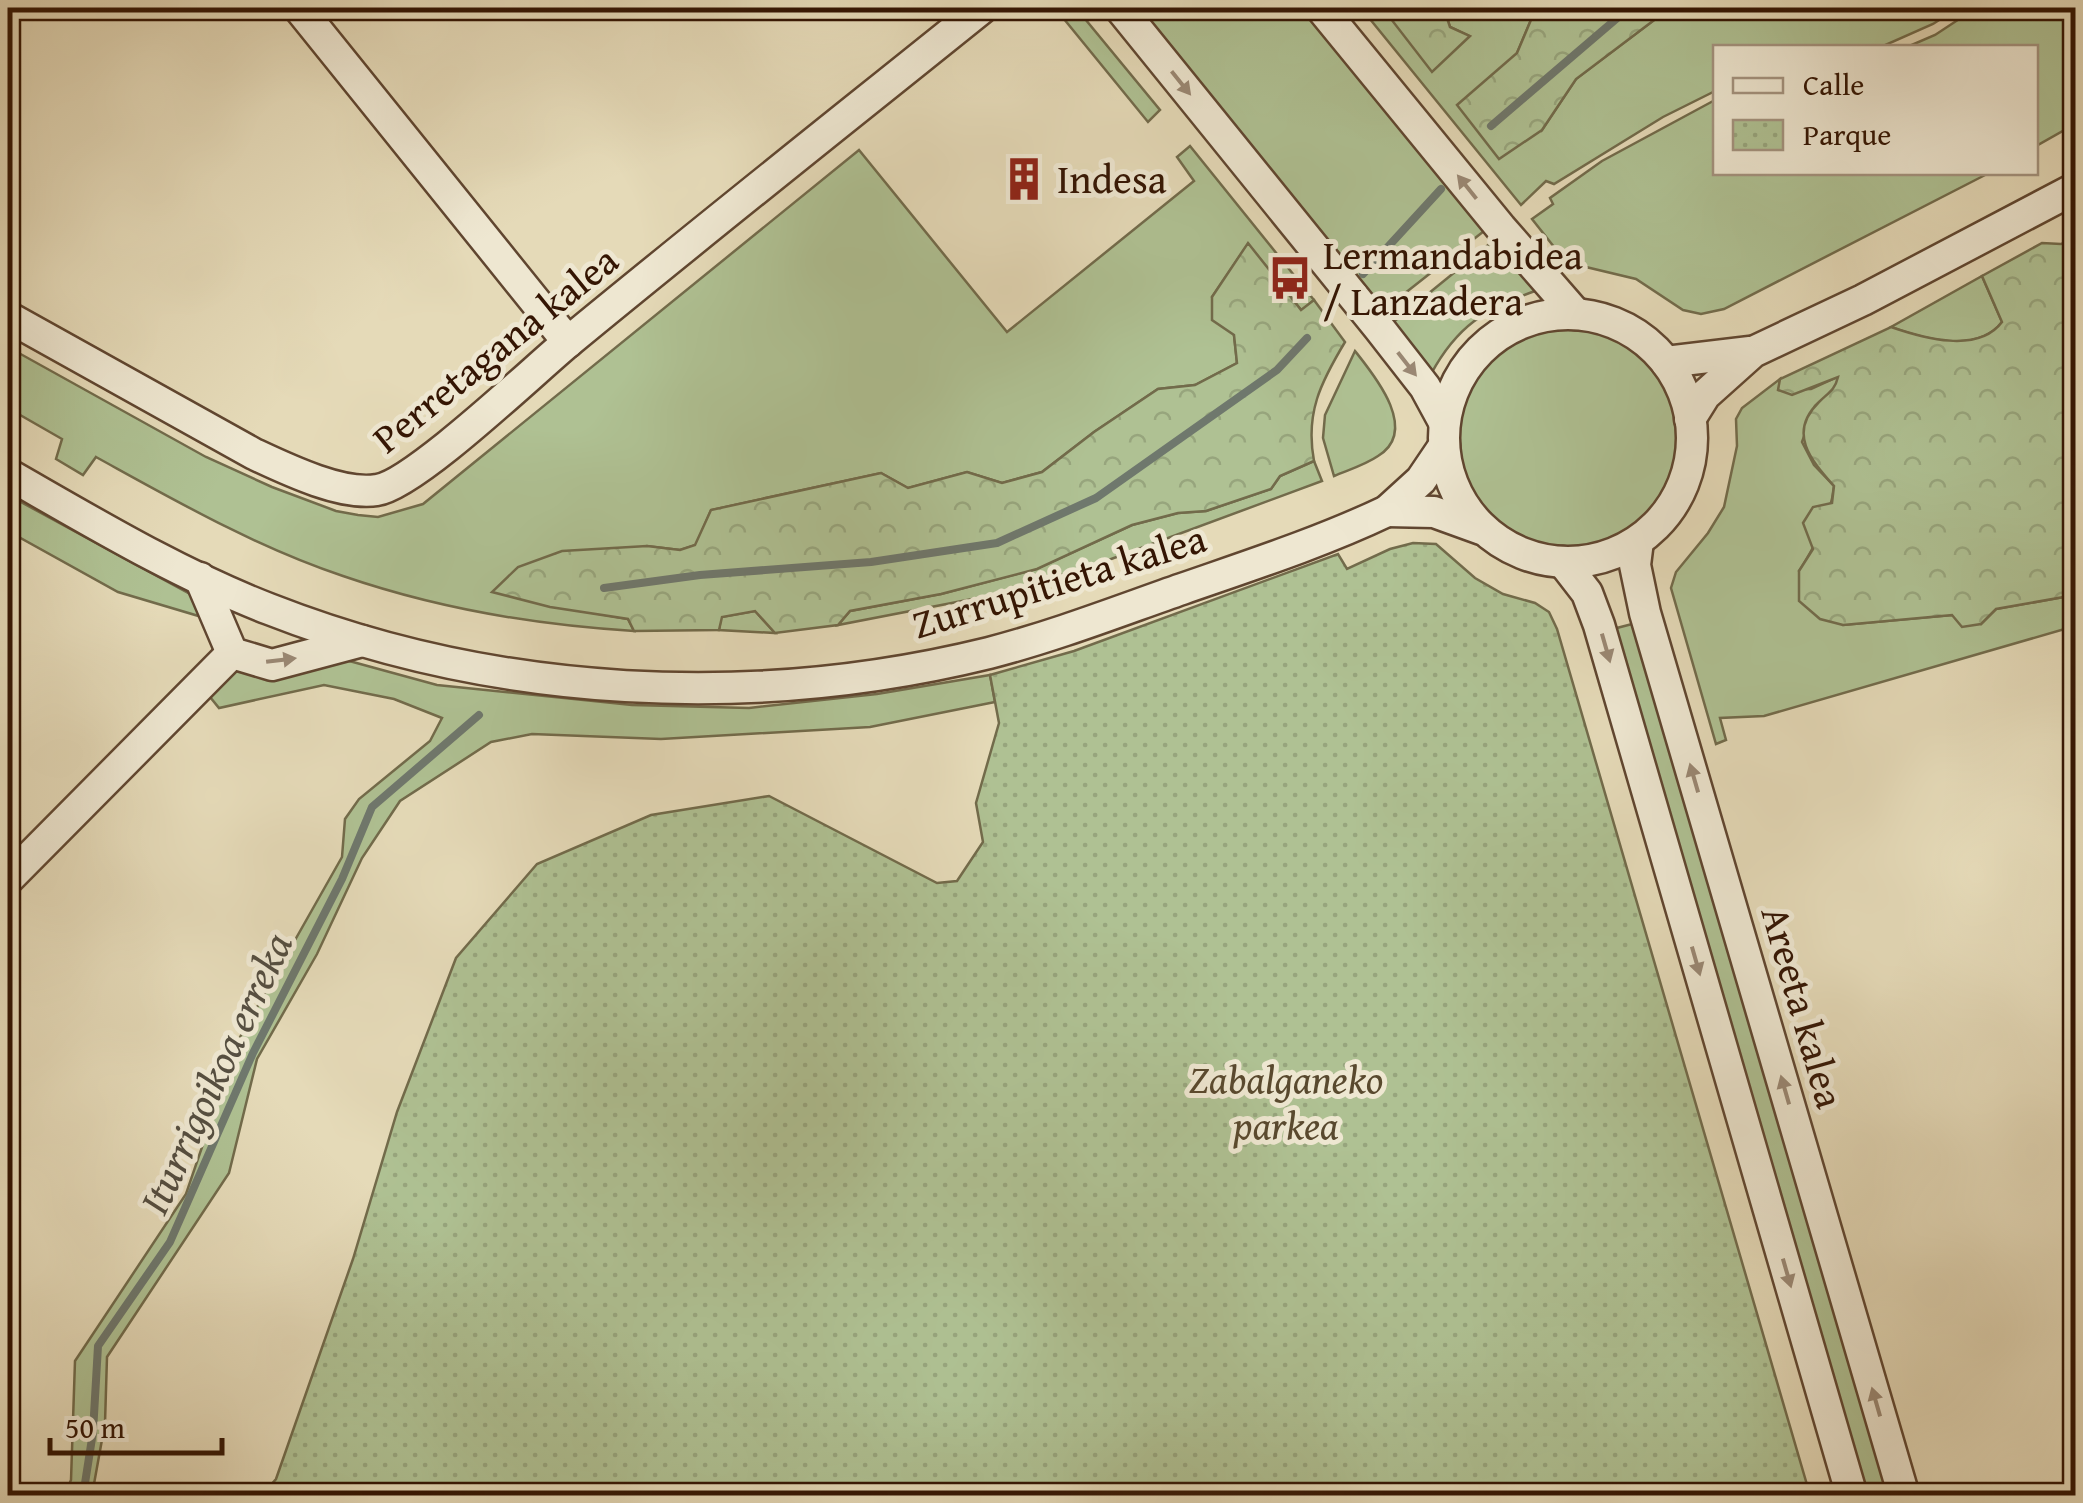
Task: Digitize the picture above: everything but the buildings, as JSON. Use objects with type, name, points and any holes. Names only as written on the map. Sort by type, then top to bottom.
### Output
[{"type":"street","points":[[299,8],[568,342]]},
{"type":"street","name":"Perretagana kalea","points":[[8,317],[254,454],[307,476],[380,490],[416,470],[568,342],[982,8]]},
{"type":"street","points":[[1120,8],[1424,387],[1444,434],[1450,477],[1464,506],[1484,530],[1508,547],[1534,558],[1563,562],[1602,558],[1638,540],[1659,522],[1681,488],[1692,447],[1690,420],[1678,380],[1666,362],[1641,337],[1610,321],[1576,314],[1544,315],[1488,342],[1467,364],[1452,392],[1444,434]]},
{"type":"street","points":[[1321,8],[1500,228],[1576,314]]},
{"type":"street","points":[[1690,420],[1705,394],[1753,352],[1863,300],[2076,188]]},
{"type":"street","points":[[1666,362],[1753,352]]},
{"type":"street","name":"Zurrupitieta kalea","points":[[8,474],[200,578],[268,609],[362,641],[501,673],[576,684],[736,688],[814,684],[990,652],[1202,582],[1387,511],[1421,480],[1444,434]]},
{"type":"street","name":"Zurrupitieta kalea","points":[[1387,511],[1451,515],[1484,530]]},
{"type":"street","name":"Areeta kalea","points":[[1638,540],[1637,581],[1904,1496]]},
{"type":"street","points":[[1563,562],[1586,593],[1599,625],[1852,1496]]},
{"type":"street","points":[[200,578],[232,653]]},
{"type":"street","points":[[232,653],[272,665],[362,641]]},
{"type":"street","points":[[8,879],[232,653]]},
{"type":"green space","points":[[1055,8],[1076,8],[1160,110],[1148,122]]},
{"type":"green space","points":[[1134,8],[1303,8],[1484,231],[1381,312]]},
{"type":"green space","points":[[1361,8],[1403,8],[1391,18],[1469,36],[1450,27],[1447,8],[1536,8],[1517,53],[1542,130],[1576,79],[1670,8],[1958,8],[1886,45],[1713,45],[1713,92],[1663,117],[1554,184],[1546,181],[1521,205]]},
{"type":"green space","points":[[1403,8],[1447,8],[1450,27],[1470,36],[1432,72],[1391,19]]},
{"type":"green space","points":[[1536,8],[1670,8],[1576,79],[1542,130],[1499,159],[1457,105],[1517,53]]},
{"type":"green space","points":[[1976,8],[2075,8],[2075,124],[2038,145],[2038,45],[1912,45]]},
{"type":"green space","points":[[1713,101],[1713,175],[1985,175],[1724,309],[1701,314],[1683,310],[1636,279],[1562,257],[1532,219],[1553,204],[1550,198],[1602,161]]},
{"type":"green space","points":[[1190,146],[1314,300],[1302,311],[1248,244],[1212,297],[1234,335],[1237,363],[1195,385],[1158,389],[1042,472],[1002,483],[967,472],[908,488],[881,473],[711,510],[696,545],[680,550],[647,546],[593,613],[628,619],[634,631],[486,613],[343,576],[248,537],[96,457],[83,475],[56,459],[62,439],[8,408],[8,347],[206,457],[336,511],[378,517],[423,504],[859,150],[1007,332],[1194,181],[1177,157]]},
{"type":"green space","points":[[2075,237],[2075,595],[1996,609],[1981,624],[1962,627],[1952,615],[1843,625],[1820,619],[1799,601],[1799,571],[1813,549],[1803,523],[1813,507],[1832,503],[1834,486],[1811,456],[1804,435],[1810,413],[1838,377],[1792,395],[1778,390],[1780,379],[1891,327],[1950,341],[1979,338],[1992,332],[2002,322],[1982,276],[2042,243],[2061,244]]},
{"type":"green space","points":[[1493,241],[1535,291],[1474,321],[1451,343],[1431,374],[1391,324]]},
{"type":"green space","points":[[1248,243],[1301,310],[1314,300],[1345,342],[1317,398],[1312,428],[1314,461],[1280,476],[1271,489],[1206,511],[1178,513],[1132,525],[1037,569],[941,594],[850,611],[838,625],[775,633],[755,611],[722,617],[719,630],[634,631],[628,619],[550,607],[492,592],[518,567],[562,551],[647,546],[680,550],[695,545],[711,510],[881,473],[908,488],[967,472],[1002,483],[1042,472],[1158,389],[1195,385],[1237,363],[1234,335],[1212,320],[1212,297]]},
{"type":"green space","points":[[1982,276],[2002,322],[1991,332],[1979,338],[1949,341],[1891,327]]},
{"type":"green space","points":[[1569,329],[1611,337],[1647,361],[1671,397],[1679,439],[1671,481],[1647,517],[1611,541],[1569,549],[1527,541],[1491,517],[1467,481],[1459,439],[1467,397],[1491,361],[1527,337]]},
{"type":"green space","points":[[1355,351],[1382,388],[1394,418],[1395,432],[1390,445],[1378,456],[1334,476],[1323,438],[1325,415]]},
{"type":"green space","points":[[1839,376],[1836,388],[1815,406],[1802,442],[1814,465],[1834,486],[1822,530],[1799,571],[1843,625],[1953,615],[1981,624],[1996,609],[2075,595],[2075,626],[1764,716],[1720,718],[1726,740],[1716,744],[1671,588],[1676,572],[1724,507],[1737,446],[1736,419],[1742,408],[1780,379],[1779,390],[1811,389]]},
{"type":"green space","points":[[1314,461],[1322,481],[1095,565],[993,595],[838,625],[850,611],[941,594],[1036,569],[1132,525],[1178,513],[1206,511],[1271,489],[1280,476]]},
{"type":"green space","points":[[8,495],[190,594],[212,620],[118,592],[8,531]]},
{"type":"green space","name":"Zabalganeko parkea","points":[[1413,543],[1436,544],[1475,578],[1503,594],[1535,603],[1549,612],[1557,629],[1810,1495],[262,1495],[276,1479],[353,1259],[397,1112],[456,958],[537,864],[651,815],[769,796],[937,883],[957,881],[983,842],[976,803],[999,723],[990,675],[1074,651],[1338,554],[1347,569]]},
{"type":"green space","points":[[755,611],[775,633],[719,630],[721,617]]},
{"type":"green space","points":[[1636,623],[1890,1495],[1866,1495],[1613,629]]},
{"type":"green space","points":[[342,659],[437,685],[632,705],[749,708],[877,694],[990,675],[995,702],[870,727],[661,739],[532,734],[491,742],[400,801],[362,858],[317,954],[257,1059],[229,1173],[107,1357],[105,1423],[92,1495],[64,1496],[71,1480],[75,1361],[186,1194],[239,1039],[342,857],[345,819],[359,799],[430,741],[442,718],[394,699],[324,685],[219,708],[206,692],[214,672]]},
{"type":"waterway","name":"Iturrigoikoa erreka","points":[[1491,126],[1629,8]]},
{"type":"waterway","name":"Iturrigoikoa erreka","points":[[1363,274],[1441,189]]},
{"type":"waterway","name":"Iturrigoikoa erreka","points":[[604,588],[700,575],[871,562],[997,543],[1096,498],[1277,370],[1307,338]]},
{"type":"waterway","name":"Iturrigoikoa erreka","points":[[83,1496],[93,1432],[98,1346],[170,1242],[253,1053],[342,879],[372,807],[479,715]]},
{"type":"place","name":"Indesa","points":[[1024,179]]},
{"type":"place","name":"Lermandabidea / Lanzadera","points":[[1290,278]]}]
